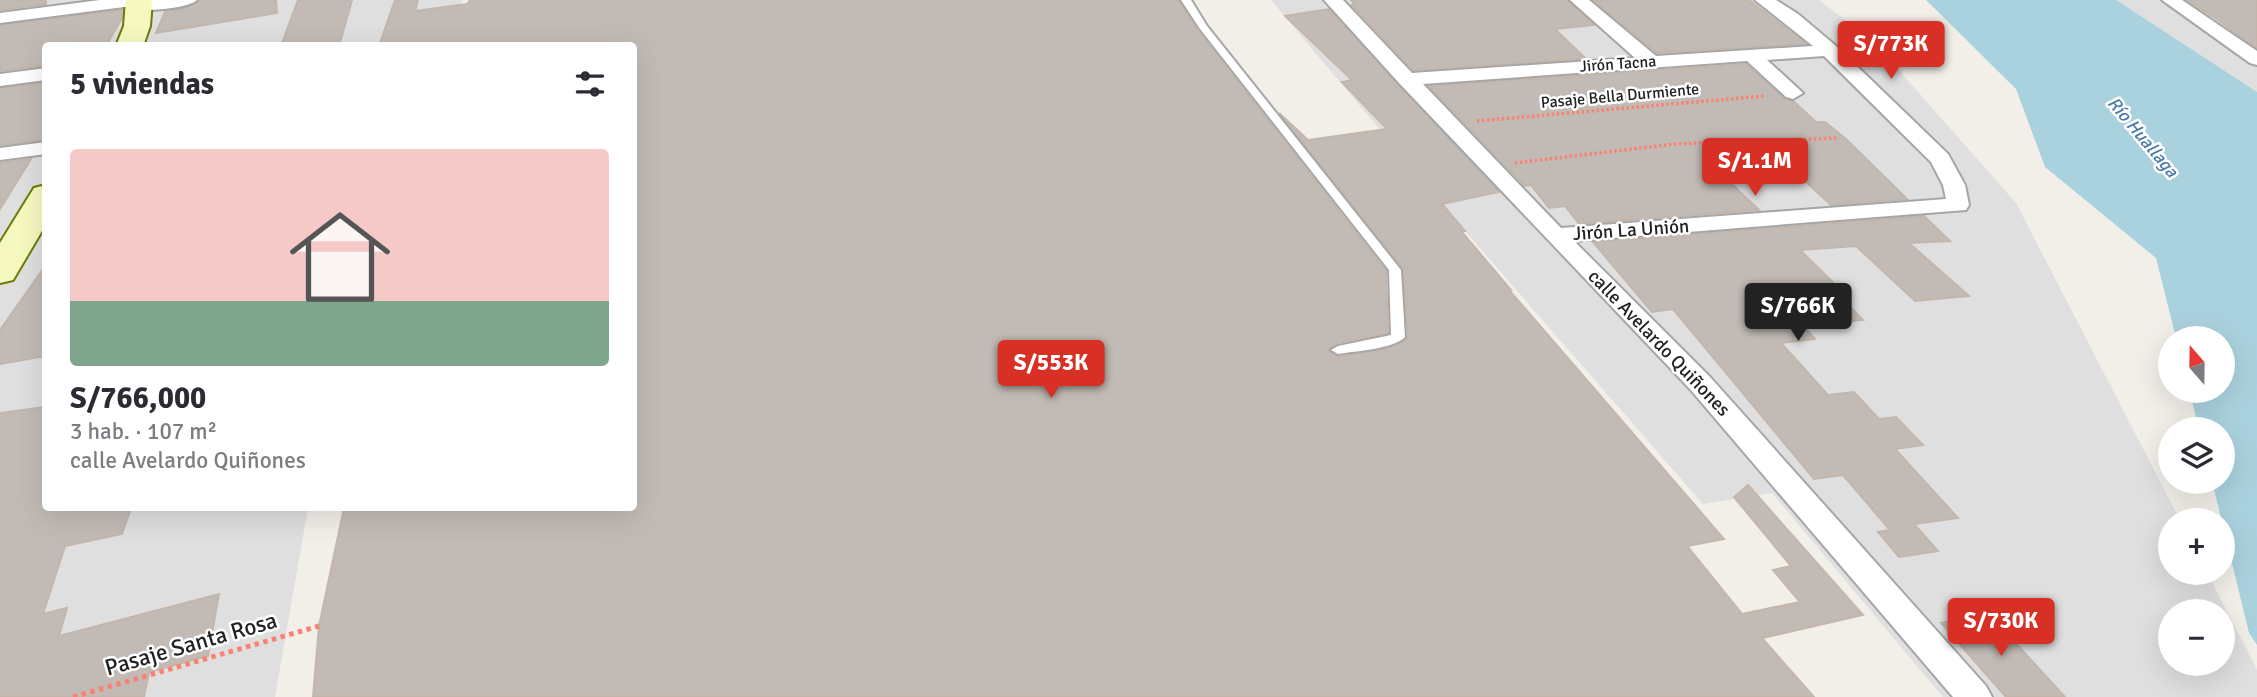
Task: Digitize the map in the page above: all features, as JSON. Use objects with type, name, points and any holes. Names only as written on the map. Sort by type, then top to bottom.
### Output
[{"type":"main road","points":[[131,42],[137,26],[140,2]]},
{"type":"main road","points":[[0,272],[42,202]]},
{"type":"street","points":[[0,18],[140,2],[188,0]]},
{"type":"street","name":"calle Avelardo Quiñones","points":[[1333,0],[1555,235],[1700,383],[1974,697]]},
{"type":"street","points":[[1580,0],[1651,62]]},
{"type":"street","points":[[1764,0],[1792,18],[1829,50],[1940,159],[1954,185],[1958,205]]},
{"type":"street","points":[[2171,0],[2257,59]]},
{"type":"street","name":"Jirón Tacna","points":[[1406,79],[1829,50]]},
{"type":"street","points":[[1751,55],[1793,93]]},
{"type":"street","points":[[0,79],[42,74]]},
{"type":"street","points":[[0,154],[42,149]]},
{"type":"street","name":"Jirón La Unión","points":[[1555,235],[1958,205]]},
{"type":"lane","points":[[1186,0],[1203,27],[1395,270],[1398,337],[1338,350]]},
{"type":"path","name":"Pasaje Bella Durmiente","points":[[1449,124],[1793,93]]},
{"type":"path","points":[[1489,166],[1674,144],[1838,138]]},
{"type":"path","name":"Pasaje Santa Rosa","points":[[73,697],[319,626]]},
{"type":"shaded area","points":[[0,0],[463,0],[446,42],[42,42],[42,511],[307,511],[275,697],[0,697]]},
{"type":"shaded area","points":[[1271,0],[1819,0],[1874,42],[2016,203],[2158,477],[2158,494],[2167,494],[2174,508],[2158,508],[2158,585],[2214,585],[2221,599],[2158,599],[2158,676],[2235,676],[2235,627],[2257,670],[2257,697],[1943,697],[1772,493],[1703,504],[1465,231]]},
{"type":"shaded area","points":[[2108,0],[2257,0],[2257,104]]},
{"type":"water","name":"Río Huallaga","points":[[1926,0],[2116,0],[2257,92],[2257,645],[2249,633],[2235,575],[2235,508],[2219,508],[2215,494],[2235,494],[2235,417],[2196,417],[2192,403],[2235,403],[2235,326],[2173,326],[2156,258],[2045,167],[2016,89]]},
{"type":"building","points":[[0,0],[46,0],[46,4],[0,10]]},
{"type":"building","points":[[199,0],[276,0],[277,13],[156,33],[165,12],[185,8]]},
{"type":"building","points":[[298,0],[352,0],[340,42],[282,42]]},
{"type":"building","points":[[395,0],[418,0],[415,11],[467,4],[470,0],[1178,0],[1198,31],[1386,271],[1388,333],[1337,343],[1330,348],[1330,352],[1338,357],[1384,349],[1401,343],[1408,337],[1403,268],[1279,113],[1308,140],[1387,129],[1342,82],[1352,80],[1285,16],[1329,9],[1499,192],[1442,204],[1509,290],[1724,539],[1687,546],[1742,614],[1800,602],[1773,570],[1791,566],[1734,497],[1748,485],[1863,615],[1762,638],[1814,697],[313,697],[319,626],[343,511],[637,511],[637,42],[380,42]]},
{"type":"building","points":[[1351,0],[1567,0],[1594,25],[1555,29],[1586,59],[1413,70],[1352,5],[1354,3]]},
{"type":"building","points":[[1593,0],[1749,0],[1806,44],[1657,53]]},
{"type":"building","points":[[2187,0],[2257,0],[2257,48],[2218,20]]},
{"type":"building","points":[[123,10],[122,18],[108,42],[42,42],[42,66],[0,71],[0,25]]},
{"type":"building","points":[[1746,64],[1784,99],[1793,101],[1816,122],[1825,122],[1846,139],[1907,199],[1831,205],[1782,160],[1720,163],[1724,167],[1715,168],[1759,210],[1579,224],[1565,206],[1549,208],[1531,185],[1525,186],[1429,86]]},
{"type":"building","points":[[42,83],[42,140],[0,145],[0,88]]},
{"type":"building","points":[[31,159],[0,209],[0,163]]},
{"type":"building","points":[[1924,216],[1950,241],[1909,243],[1969,296],[1915,301],[1856,246],[1800,250],[1847,296],[1839,296],[1863,320],[1803,326],[1815,339],[1781,343],[1828,395],[1854,392],[1879,419],[1896,417],[1923,445],[1895,449],[1958,518],[1914,524],[1938,551],[1899,557],[1878,532],[1890,530],[1843,475],[1814,479],[1673,309],[1652,312],[1593,242]]},
{"type":"building","points":[[42,271],[42,357],[0,364],[0,330]]},
{"type":"building","points":[[42,408],[42,511],[130,511],[122,534],[65,546],[43,614],[67,608],[59,636],[219,594],[208,656],[149,672],[144,697],[0,697],[0,413]]},
{"type":"building","points":[[1989,614],[2065,697],[2006,697],[1941,623]]}]
